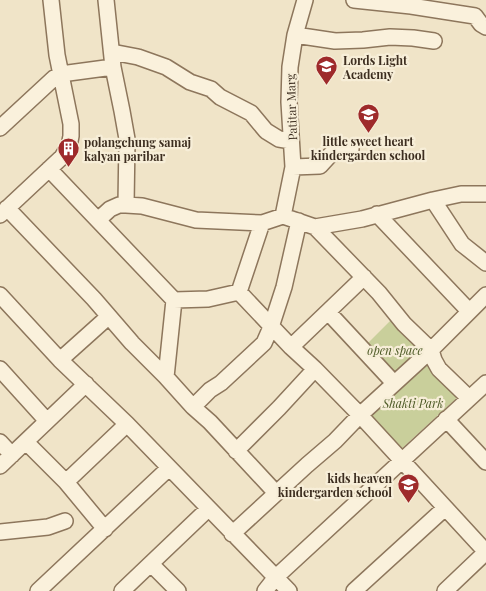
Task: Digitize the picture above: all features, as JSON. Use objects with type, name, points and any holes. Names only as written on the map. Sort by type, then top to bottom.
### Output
[{"type":"street","points":[[51,0],[60,74],[71,124],[69,146],[62,156],[4,212],[94,299],[108,317],[193,407],[210,422],[276,494]]},
{"type":"street","points":[[106,0],[112,60],[127,139],[126,205]]},
{"type":"street","name":"Patitar Marg","points":[[283,216],[293,167],[290,67],[294,35],[306,0]]},
{"type":"street","points":[[354,0],[411,6],[475,16],[486,27]]},
{"type":"street","points":[[294,35],[335,41],[390,37],[434,41]]},
{"type":"street","points":[[3,119],[60,74],[112,60],[138,57],[166,67],[190,82],[211,89],[220,97],[251,113],[266,131],[279,140],[291,142]]},
{"type":"street","points":[[293,167],[320,166],[331,154],[351,149]]},
{"type":"street","points":[[49,169],[174,300],[208,299],[239,292]]},
{"type":"street","points":[[315,227],[354,220],[461,194],[486,194]]},
{"type":"street","points":[[432,200],[462,244],[486,263]]},
{"type":"street","points":[[98,220],[110,209],[126,205],[142,206],[196,220],[262,223],[283,216],[315,227],[379,293],[404,324],[431,350],[439,369],[469,398]]},
{"type":"street","points":[[377,214],[469,311]]},
{"type":"street","points":[[193,407],[264,343],[284,288],[299,221]]},
{"type":"street","points":[[239,292],[262,223]]},
{"type":"street","points":[[290,347],[364,277]]},
{"type":"street","points":[[239,292],[290,347],[360,414],[486,552],[445,591]]},
{"type":"street","points":[[0,295],[60,360],[127,424],[289,591]]},
{"type":"street","points":[[232,534],[335,441],[360,414],[431,350],[486,295]]},
{"type":"street","points":[[166,377],[174,300]]},
{"type":"street","points":[[328,312],[394,383]]},
{"type":"street","points":[[60,360],[108,317]]},
{"type":"street","points":[[0,369],[47,421]]},
{"type":"street","points":[[236,451],[315,369]]},
{"type":"street","points":[[265,591],[276,577],[486,383]]},
{"type":"street","points":[[0,466],[86,384]]},
{"type":"street","points":[[446,419],[486,462]]},
{"type":"street","points":[[66,482],[127,424]]},
{"type":"street","points":[[0,442],[12,455]]},
{"type":"street","points":[[26,442],[66,482],[105,528]]},
{"type":"street","points":[[38,591],[169,468]]},
{"type":"street","points":[[354,591],[445,508]]},
{"type":"street","points":[[122,591],[208,509]]},
{"type":"street","points":[[0,532],[48,527],[65,521]]},
{"type":"street","points":[[151,564],[178,591]]},
{"type":"green space","name":"open space","points":[[393,318],[429,350],[394,383],[362,349]]},
{"type":"green space","name":"Shakti Park","points":[[426,357],[461,394],[400,450],[366,413]]},
{"type":"place","name":"Lords Light Academy","points":[[327,86]]},
{"type":"place","name":"little sweet heart kindergarden school","points":[[368,133]]},
{"type":"place","name":"polangchung samaj kalyan paribar","points":[[68,168]]},
{"type":"place","name":"kids heaven kindergarden school","points":[[408,504]]}]
